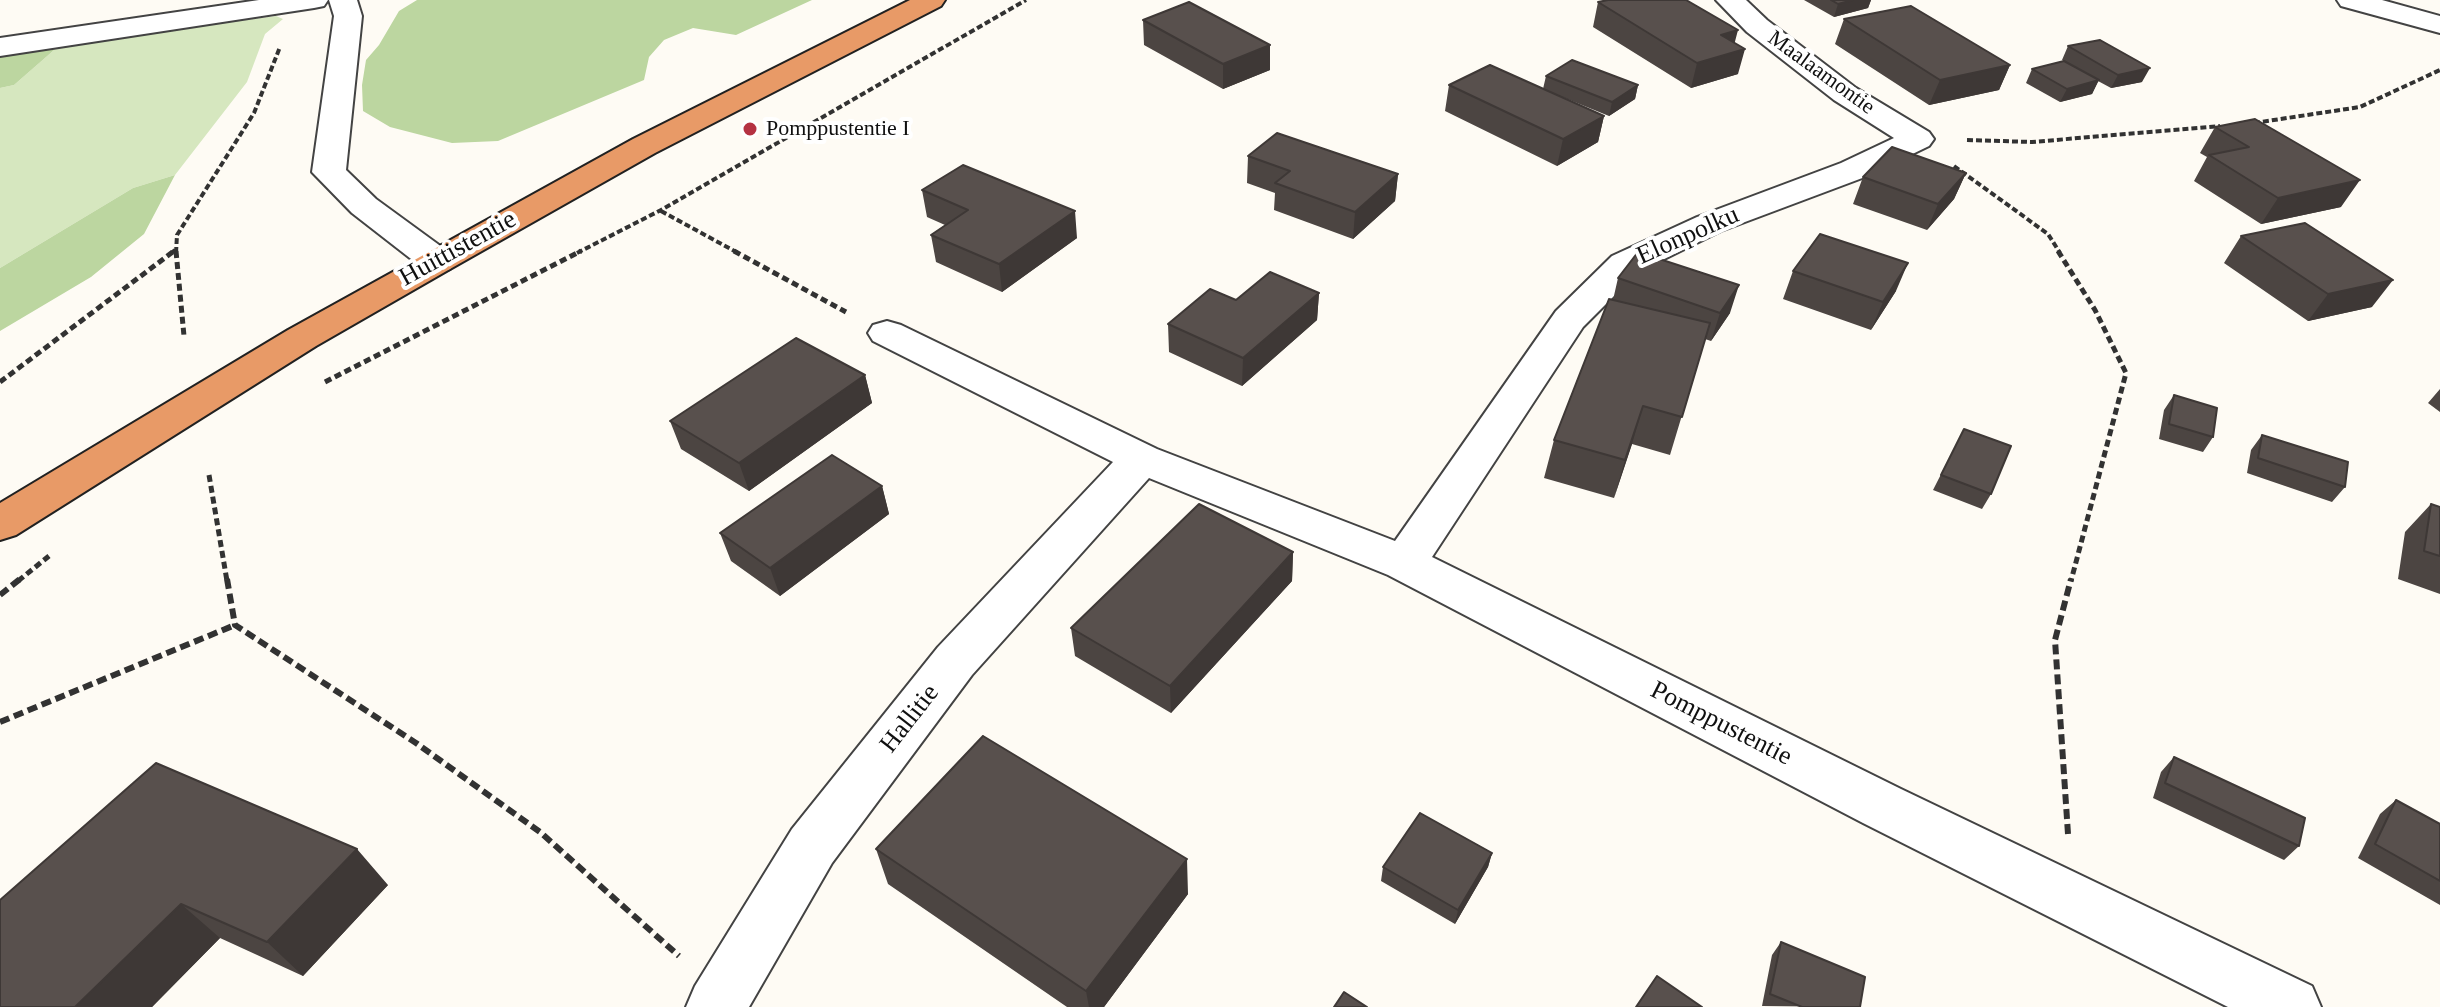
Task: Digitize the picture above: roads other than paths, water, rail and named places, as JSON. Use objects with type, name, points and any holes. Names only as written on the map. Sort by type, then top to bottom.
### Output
[{"type":"highway","name":"Huittistentie","points":[[0,524],[302,338],[437,261],[644,146],[931,0]]},
{"type":"street","points":[[0,47],[314,0]]},
{"type":"street","name":"Maalaamontie","points":[[1730,0],[1757,26],[1845,94],[1918,139]]},
{"type":"street","points":[[2351,0],[2440,25]]},
{"type":"street","points":[[346,8],[329,172],[364,206],[437,261]]},
{"type":"street","name":"Elonpolku","points":[[1404,563],[1569,319],[1625,264],[1709,224],[1853,170],[1918,139]]},
{"type":"street","name":"Pomppustentie","points":[[887,333],[1142,459],[1404,563],[1882,806],[2291,1007]]},
{"type":"street","name":"Hallitie","points":[[726,1003],[812,846],[955,661],[1142,459]]},
{"type":"place","name":"Pomppustentie I","points":[[750,129]]}]
